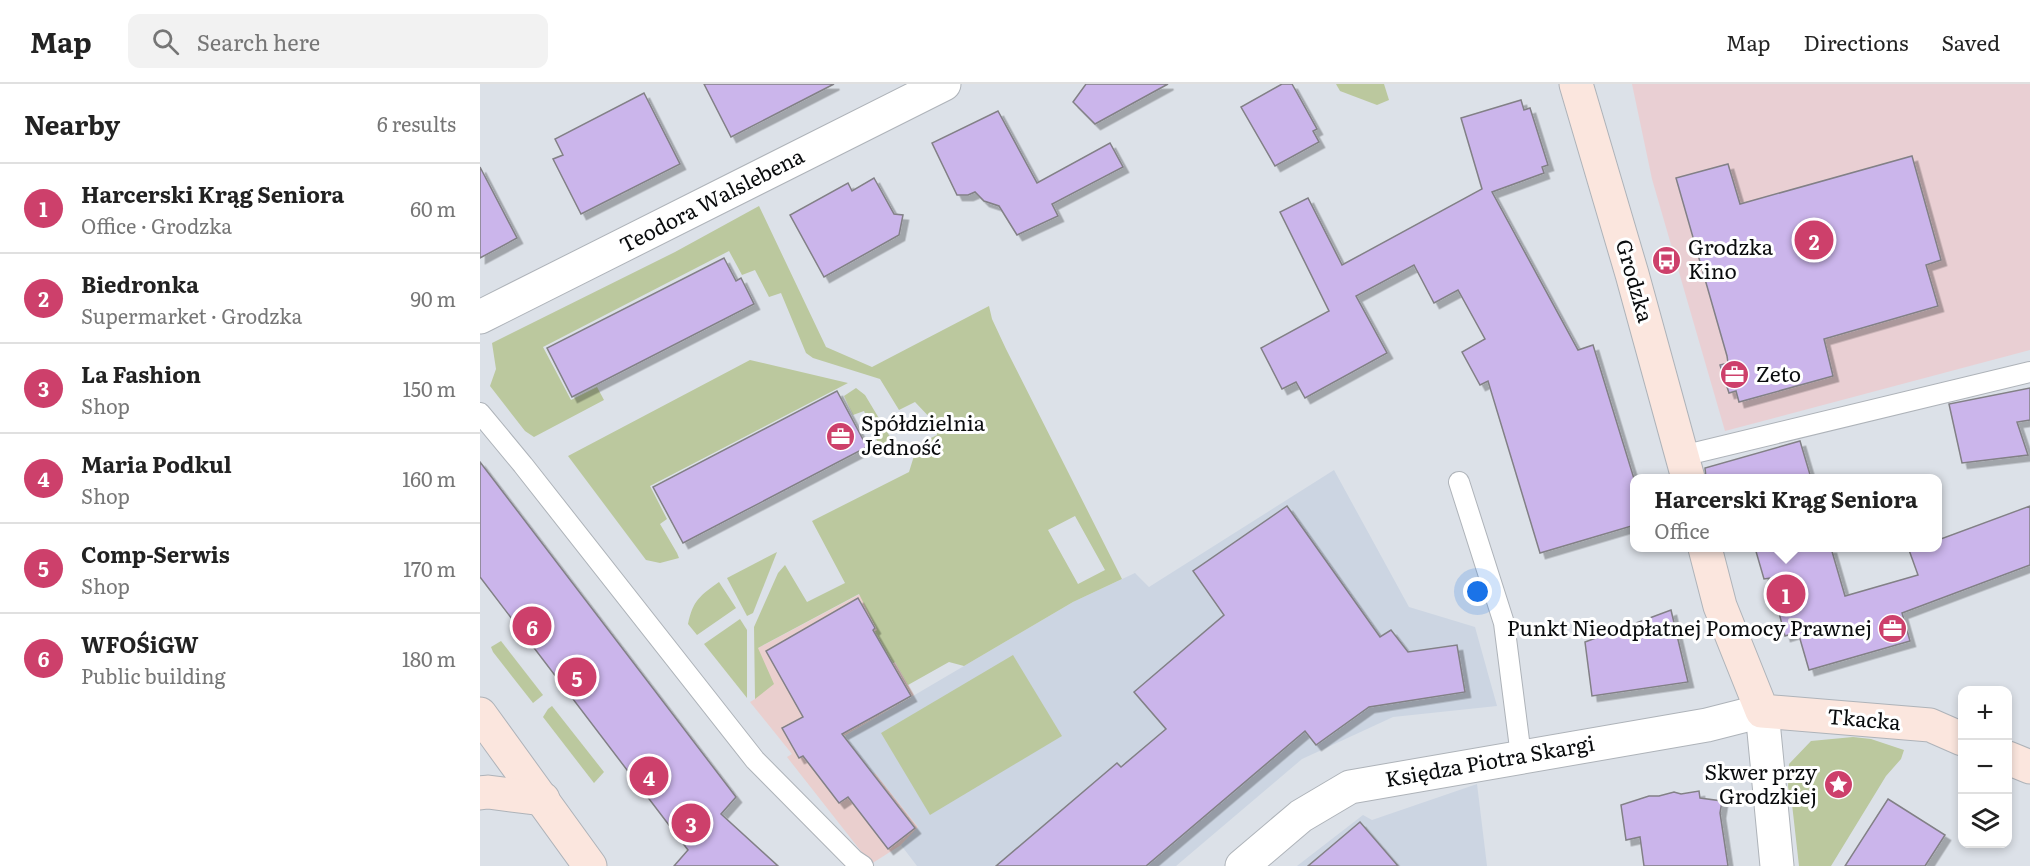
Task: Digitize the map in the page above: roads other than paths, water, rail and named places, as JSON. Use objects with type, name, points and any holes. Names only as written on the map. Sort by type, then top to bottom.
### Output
[{"type":"main road","name":"Grodzka","points":[[1576,84],[1605,179],[1685,467]]},
{"type":"main road","points":[[1706,552],[1720,606],[1762,711]]},
{"type":"main road","name":"Tkacka","points":[[1762,711],[1930,725],[1958,737]]},
{"type":"main road","points":[[480,714],[590,866]]},
{"type":"main road","points":[[2012,760],[2030,767]]},
{"type":"main road","points":[[480,793],[543,799]]},
{"type":"street","name":"Teodora Walslebena","points":[[480,317],[944,84]]},
{"type":"street","name":"Księdza Piotra Skargi","points":[[1242,866],[1301,816],[1350,787],[1707,725],[1762,711]]},
{"type":"street","points":[[1762,711],[1777,866]]},
{"type":"lane","points":[[1685,467],[2030,372]]},
{"type":"lane","points":[[480,413],[755,760],[854,860],[863,866]]},
{"type":"lane","points":[[1459,482],[1504,623],[1521,756]]},
{"type":"place","name":"Biedronka","points":[[1814,240]]},
{"type":"place","name":"Grodzka Kino","points":[[1667,260]]},
{"type":"place","name":"Zeto","points":[[1735,375]]},
{"type":"place","name":"Spółdzielnia Jedność","points":[[840,436]]},
{"type":"place","name":"Harcerski Krąg Seniora","points":[[1786,594]]},
{"type":"place","name":"WFOŚiGW","points":[[532,626]]},
{"type":"place","name":"Punkt Nieodpłatnej Pomocy Prawnej","points":[[1893,629]]},
{"type":"place","name":"Comp-Serwis","points":[[577,677]]},
{"type":"place","name":"Maria Podkul","points":[[649,776]]},
{"type":"place","name":"Skwer przy Grodzkiej","points":[[1838,785]]},
{"type":"place","name":"La Fashion","points":[[691,823]]}]
